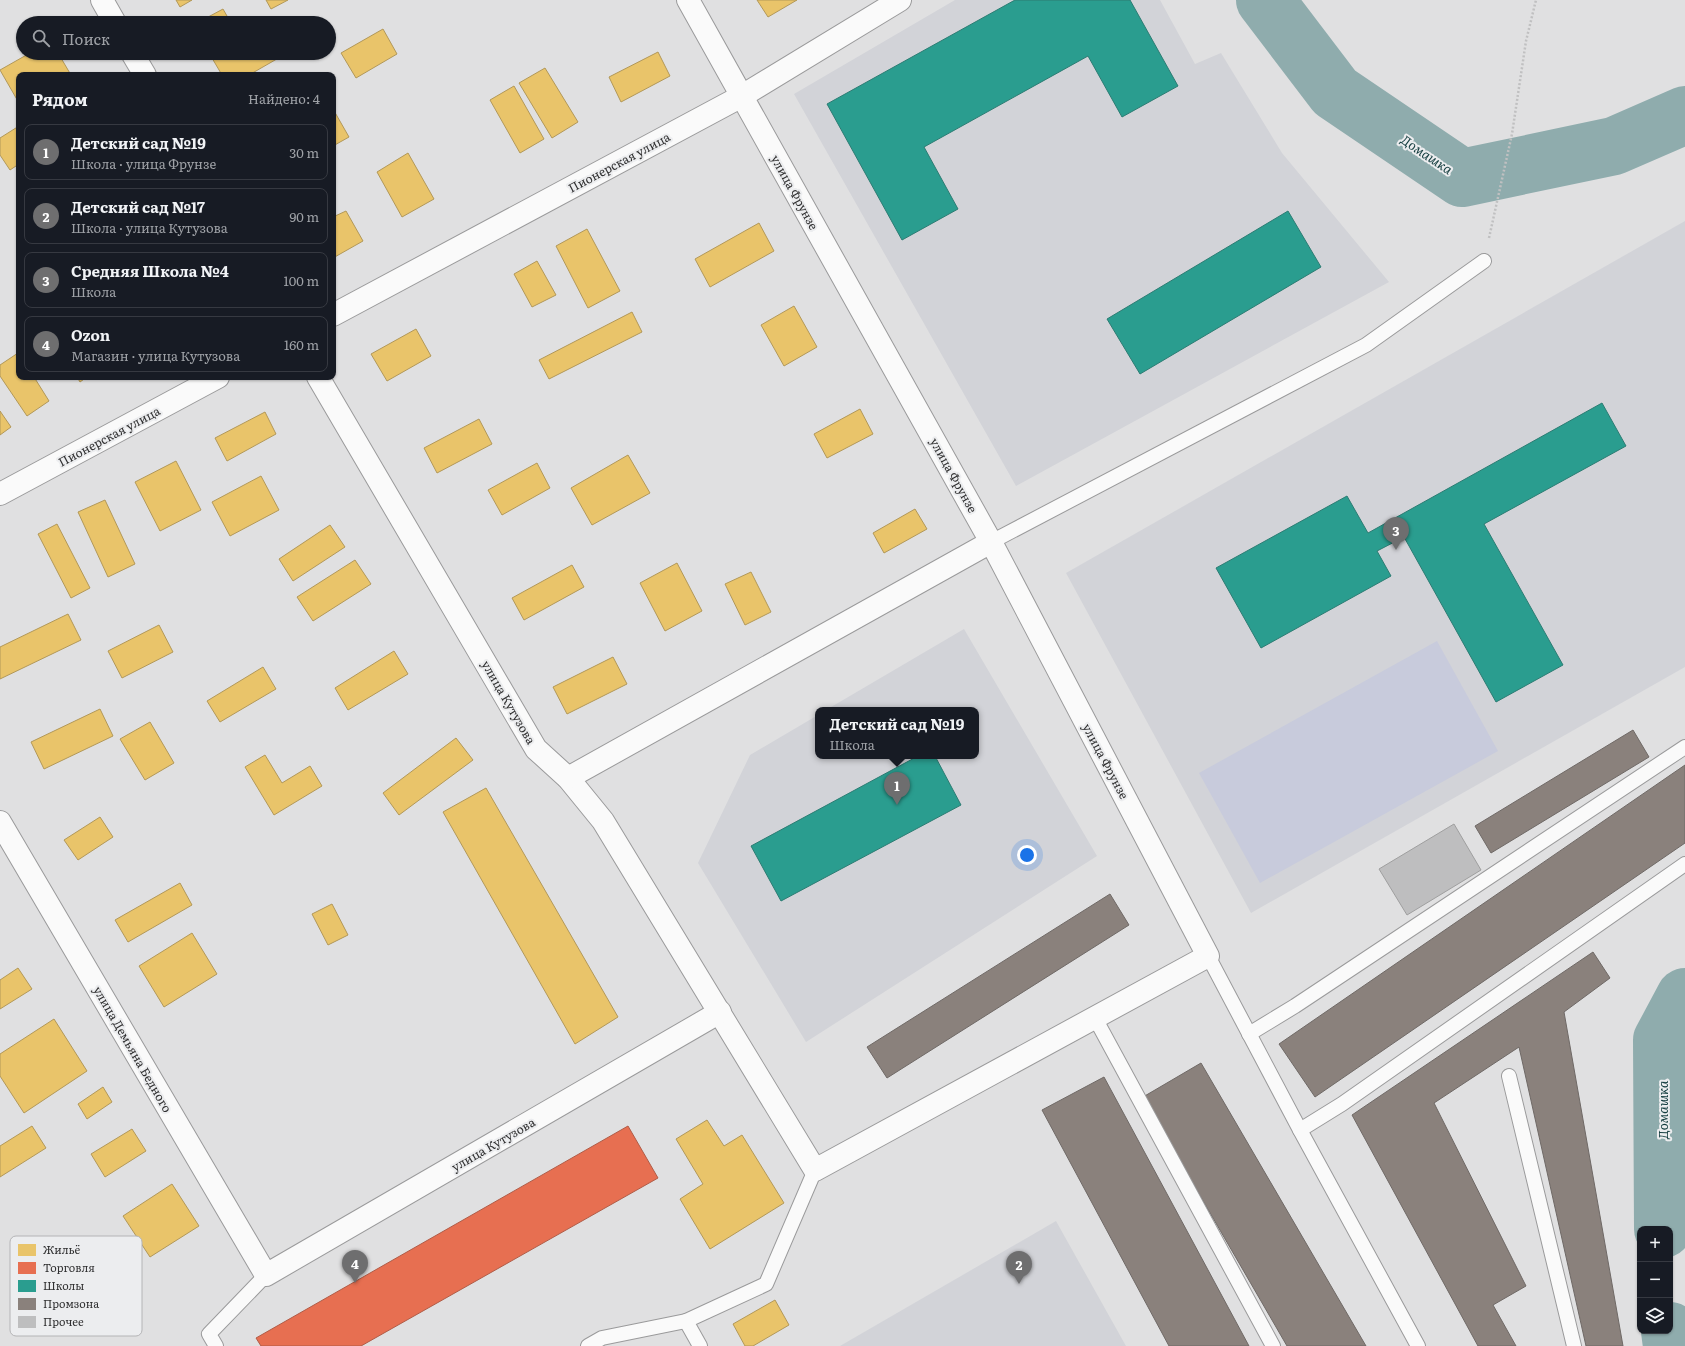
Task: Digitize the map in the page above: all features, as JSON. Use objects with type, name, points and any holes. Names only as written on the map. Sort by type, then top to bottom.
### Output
[{"type":"street","points":[[102,0],[111,16]]},
{"type":"street","name":"улица Фрунзе","points":[[688,0],[991,542],[1208,956]]},
{"type":"street","name":"Пионерская улица","points":[[336,313],[742,96],[900,0]]},
{"type":"street","points":[[136,60],[143,72]]},
{"type":"street","name":"Пионерская улица","points":[[0,494],[212,380]]},
{"type":"street","name":"улица Кутузова","points":[[320,380],[536,749],[568,778],[603,821],[815,1170]]},
{"type":"street","points":[[568,778],[991,542]]},
{"type":"street","name":"улица Демьяна Бедного","points":[[0,822],[266,1275]]},
{"type":"street","points":[[815,1170],[1208,956]]},
{"type":"street","name":"улица Кутузова","points":[[266,1275],[720,1012]]},
{"type":"lane","points":[[991,542],[1366,345],[1484,261]]},
{"type":"lane","points":[[1249,1034],[1302,1002],[1685,748]]},
{"type":"lane","points":[[1300,1130],[1342,1104],[1685,864]]},
{"type":"lane","points":[[1208,956],[1300,1130],[1418,1346]]},
{"type":"lane","points":[[1095,1018],[1273,1346]]},
{"type":"lane","points":[[1509,1076],[1574,1346]]},
{"type":"lane","points":[[588,1346],[602,1338],[686,1321],[766,1284],[815,1170]]},
{"type":"lane","points":[[216,1346],[209,1334],[266,1275]]},
{"type":"lane","points":[[686,1321],[700,1346]]},
{"type":"path","points":[[1484,261],[1512,134],[1526,41],[1536,0]]},
{"type":"shaded area","points":[[955,0],[1160,0],[1195,64],[1221,53],[1282,153],[1389,282],[1016,486],[794,94]]},
{"type":"shaded area","points":[[1685,221],[1685,667],[1251,913],[1066,573]]},
{"type":"shaded area","points":[[964,629],[1097,856],[806,1042],[698,863],[750,755],[815,717],[815,759],[979,759],[979,707],[831,707]]},
{"type":"shaded area","points":[[1437,641],[1498,751],[1260,883],[1199,773]]},
{"type":"shaded area","points":[[1056,1221],[1126,1346],[840,1346]]},
{"type":"building: Жильё","points":[[176,0],[192,0],[180,7]]},
{"type":"building: Жильё","points":[[266,0],[288,0],[271,9]]},
{"type":"building: Жильё","points":[[757,0],[797,0],[768,17]]},
{"type":"building: Жильё","points":[[223,9],[227,16],[210,16]]},
{"type":"building: Жильё","points":[[383,29],[397,54],[356,78],[341,53]]},
{"type":"building: Жильё","points":[[658,52],[670,76],[621,102],[609,77]]},
{"type":"building: Жильё","points":[[18,60],[62,60],[69,72],[16,72],[16,98],[0,70]]},
{"type":"building: Жильё","points":[[213,60],[275,60],[254,72],[220,72]]},
{"type":"building: Жильё","points":[[545,68],[578,122],[552,138],[519,83]]},
{"type":"building: Жильё","points":[[514,86],[544,139],[520,153],[490,100]]},
{"type":"building: Жильё","points":[[336,114],[349,137],[336,144]]},
{"type":"building: Жильё","points":[[16,128],[16,166],[10,170],[0,155],[0,138]]},
{"type":"building: Жильё","points":[[408,153],[434,199],[402,217],[377,172]]},
{"type":"building: Жильё","points":[[346,211],[363,241],[336,256],[336,216]]},
{"type":"building: Жильё","points":[[759,223],[774,251],[710,287],[695,259]]},
{"type":"building: Жильё","points":[[587,229],[620,291],[588,308],[556,246]]},
{"type":"building: Жильё","points":[[537,261],[556,295],[532,307],[514,274]]},
{"type":"building: Жильё","points":[[794,306],[817,347],[784,366],[761,325]]},
{"type":"building: Жильё","points":[[632,312],[642,332],[549,379],[539,360]]},
{"type":"building: Жильё","points":[[416,329],[431,356],[387,381],[371,354]]},
{"type":"building: Жильё","points":[[16,354],[16,380],[36,380],[49,401],[27,416],[0,376],[0,365]]},
{"type":"building: Жильё","points":[[860,409],[873,434],[827,458],[814,434]]},
{"type":"building: Жильё","points":[[0,411],[11,427],[0,435]]},
{"type":"building: Жильё","points":[[265,412],[276,434],[227,461],[215,438]]},
{"type":"building: Жильё","points":[[479,419],[492,444],[437,473],[424,448]]},
{"type":"building: Жильё","points":[[628,455],[650,493],[592,525],[571,488]]},
{"type":"building: Жильё","points":[[176,461],[201,510],[160,531],[135,482]]},
{"type":"building: Жильё","points":[[537,463],[550,488],[502,515],[488,490]]},
{"type":"building: Жильё","points":[[261,476],[279,510],[230,536],[212,502]]},
{"type":"building: Жильё","points":[[105,500],[135,564],[108,577],[78,512]]},
{"type":"building: Жильё","points":[[915,509],[927,529],[884,553],[873,533]]},
{"type":"building: Жильё","points":[[57,524],[90,588],[71,598],[38,534]]},
{"type":"building: Жильё","points":[[330,525],[345,547],[293,581],[279,559]]},
{"type":"building: Жильё","points":[[355,560],[371,584],[313,621],[297,597]]},
{"type":"building: Жильё","points":[[677,563],[702,611],[665,631],[640,583]]},
{"type":"building: Жильё","points":[[572,565],[584,587],[524,620],[512,598]]},
{"type":"building: Жильё","points":[[751,572],[771,612],[745,625],[725,584]]},
{"type":"building: Жильё","points":[[68,614],[81,640],[0,679],[0,647]]},
{"type":"building: Жильё","points":[[159,625],[173,652],[122,678],[108,651]]},
{"type":"building: Жильё","points":[[394,651],[408,674],[348,710],[335,688]]},
{"type":"building: Жильё","points":[[613,657],[627,684],[567,714],[553,687]]},
{"type":"building: Жильё","points":[[263,667],[276,689],[220,722],[207,701]]},
{"type":"building: Жильё","points":[[100,709],[113,736],[44,769],[31,742]]},
{"type":"building: Жильё","points":[[150,722],[174,763],[145,780],[120,739]]},
{"type":"building: Жильё","points":[[456,738],[473,760],[399,815],[383,793]]},
{"type":"building: Жильё","points":[[265,755],[282,783],[310,766],[322,786],[274,815],[245,767]]},
{"type":"building: Жильё","points":[[486,788],[618,1017],[575,1044],[443,812]]},
{"type":"building: Жильё","points":[[100,817],[113,837],[78,860],[64,840]]},
{"type":"building: Жильё","points":[[180,883],[192,905],[128,942],[115,920]]},
{"type":"building: Жильё","points":[[332,904],[348,935],[328,945],[312,914]]},
{"type":"building: Жильё","points":[[192,933],[217,974],[164,1007],[139,966]]},
{"type":"building: Жильё","points":[[18,968],[32,989],[0,1009],[0,980]]},
{"type":"building: Жильё","points":[[54,1019],[87,1071],[24,1113],[0,1076],[0,1054]]},
{"type":"building: Жильё","points":[[103,1087],[112,1102],[87,1119],[78,1104]]},
{"type":"building: Жильё","points":[[707,1120],[724,1146],[742,1135],[784,1203],[710,1249],[680,1199],[703,1184],[676,1139]]},
{"type":"building: Жильё","points":[[32,1126],[46,1148],[0,1177],[0,1146]]},
{"type":"building: Жильё","points":[[132,1129],[146,1151],[105,1177],[91,1154]]},
{"type":"building: Жильё","points":[[172,1184],[199,1226],[150,1257],[142,1245],[142,1236],[136,1236],[123,1216]]},
{"type":"building: Жильё","points":[[775,1300],[789,1325],[753,1346],[745,1346],[733,1324]]},
{"type":"building: Торговля","points":[[628,1126],[658,1178],[361,1346],[261,1346],[256,1338]]},
{"type":"building: Школы","points":[[1015,0],[1130,0],[1178,86],[1122,117],[1088,56],[924,147],[958,209],[902,240],[827,104]]},
{"type":"building: Школы","points":[[1288,211],[1321,267],[1140,374],[1107,319]]},
{"type":"building: Школы","points":[[1602,403],[1626,446],[1484,524],[1563,665],[1496,702],[1404,537],[1377,551],[1391,576],[1261,648],[1216,568],[1347,496],[1368,533]]},
{"type":"building: Школы","points":[[912,759],[937,759],[961,805],[781,901],[751,846]]},
{"type":"building: Промзона","points":[[1633,730],[1649,757],[1491,853],[1475,826]]},
{"type":"building: Промзона","points":[[1685,765],[1685,843],[1315,1097],[1279,1044]]},
{"type":"building: Промзона","points":[[1110,894],[1129,925],[887,1078],[867,1047]]},
{"type":"building: Промзона","points":[[1593,952],[1610,978],[1564,1012],[1623,1346],[1586,1346],[1519,1047],[1434,1103],[1526,1286],[1493,1305],[1516,1346],[1478,1346],[1352,1115]]},
{"type":"building: Промзона","points":[[1201,1063],[1366,1346],[1287,1346],[1143,1097]]},
{"type":"building: Промзона","points":[[1104,1077],[1249,1346],[1169,1346],[1042,1110]]},
{"type":"building: Прочее","points":[[1454,824],[1481,870],[1407,915],[1379,869]]},
{"type":"waterway","name":"Домашка","points":[[1265,0],[1335,92],[1462,178],[1614,146],[1685,115]]},
{"type":"waterway","name":"Домашка","points":[[1663,1226],[1662,1040],[1685,997]]},
{"type":"waterway","name":"Домашка","points":[[1670,1334],[1672,1346]]},
{"type":"place","name":"Средняя Школа №4","points":[[1396,550]]},
{"type":"place","name":"Детский сад №19","points":[[897,805]]},
{"type":"place","name":"Ozon","points":[[355,1283]]},
{"type":"place","name":"Детский сад №17","points":[[1019,1284]]}]
